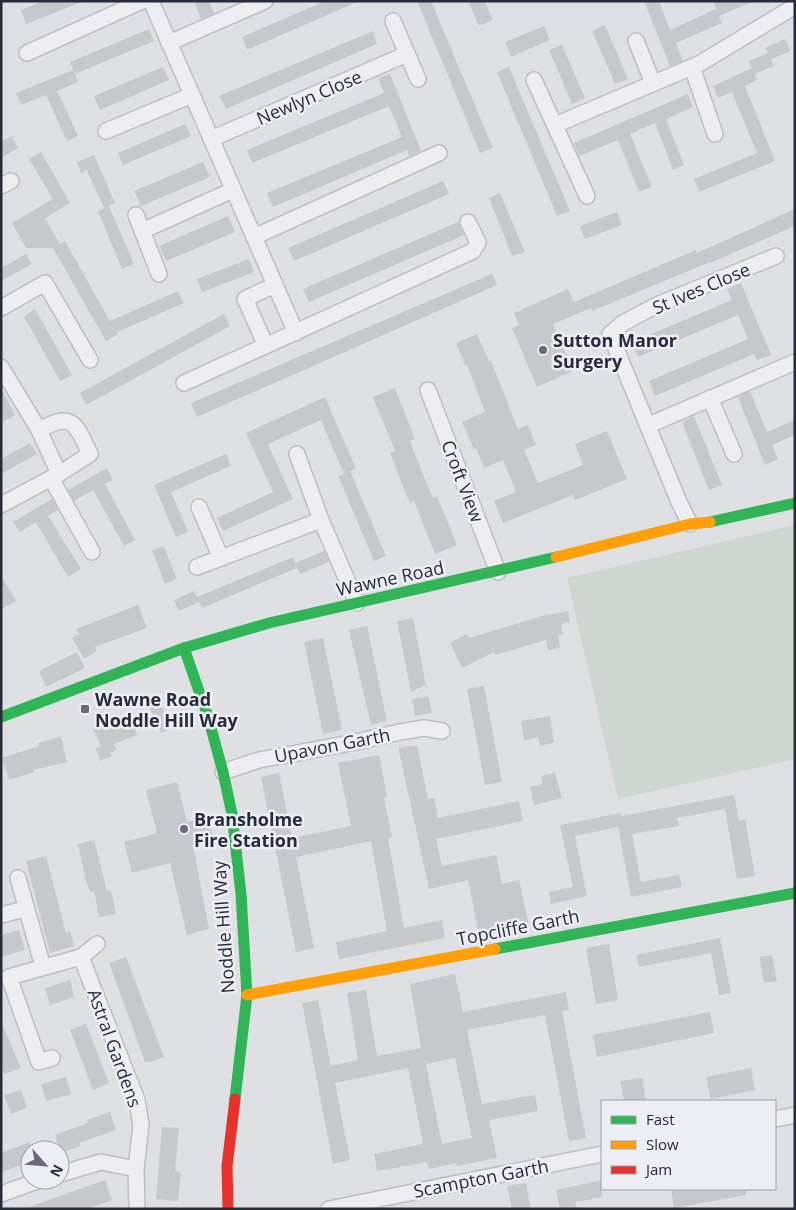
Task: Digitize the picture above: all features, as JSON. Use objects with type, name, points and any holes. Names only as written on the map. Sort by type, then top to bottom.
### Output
[{"type":"street","points":[[27,53],[142,1]]},
{"type":"street","points":[[151,1],[296,332]]},
{"type":"street","points":[[169,43],[232,8],[265,1]]},
{"type":"street","points":[[555,124],[692,67],[795,6]]},
{"type":"street","points":[[393,21],[418,79]]},
{"type":"street","points":[[636,41],[653,83]]},
{"type":"street","name":"Newlyn Close","points":[[211,139],[407,54]]},
{"type":"street","points":[[692,67],[715,134]]},
{"type":"street","points":[[534,80],[588,196]]},
{"type":"street","points":[[106,131],[192,95]]},
{"type":"street","points":[[254,237],[439,153]]},
{"type":"street","points":[[142,231],[233,190]]},
{"type":"street","points":[[136,215],[159,274]]},
{"type":"street","points":[[184,383],[473,251],[478,242],[468,222]]},
{"type":"street","name":"St Ives Close","points":[[690,524],[679,502],[649,425],[610,334],[623,323],[657,305],[776,256]]},
{"type":"street","points":[[1,308],[45,283],[90,360]]},
{"type":"street","points":[[266,346],[245,299],[275,286]]},
{"type":"street","points":[[649,425],[795,362]]},
{"type":"street","points":[[3,374],[39,430],[55,476],[92,552]]},
{"type":"street","name":"Croft View","points":[[428,390],[498,572]]},
{"type":"street","points":[[710,398],[734,454]]},
{"type":"street","points":[[1,505],[55,476],[90,454],[78,427],[68,421],[54,422],[39,430]]},
{"type":"street","points":[[297,454],[320,520],[357,603]]},
{"type":"street","name":"Wawne Road","points":[[1,716],[184,648],[269,624],[498,572],[690,524],[719,521],[795,503]]},
{"type":"street","points":[[199,507],[222,558]]},
{"type":"street","points":[[198,567],[320,520]]},
{"type":"street","name":"Noddle Hill Way","points":[[184,648],[208,716],[223,772],[232,814],[241,894],[247,995],[226,1166],[228,1209]]},
{"type":"street","name":"Upavon Garth","points":[[223,772],[259,760],[400,732],[424,728],[442,731]]},
{"type":"street","points":[[18,878],[44,967]]},
{"type":"street","name":"Topcliffe Garth","points":[[247,995],[795,893]]},
{"type":"street","points":[[1,916],[26,909]]},
{"type":"street","points":[[52,1058],[39,1062],[8,977],[81,957],[97,944]]},
{"type":"street","name":"Astral Gardens","points":[[81,957],[137,1100],[141,1125],[136,1169],[137,1209]]},
{"type":"street","points":[[776,1119],[795,1115]]},
{"type":"street","name":"Scampton Garth","points":[[329,1209],[601,1154]]},
{"type":"street","points":[[70,1171],[101,1162],[136,1169]]},
{"type":"street","points":[[1,1194],[20,1187]]},
{"type":"shaded area","points":[[795,525],[795,759],[618,799],[567,578]]},
{"type":"building","points":[[44,1],[82,2],[26,24],[21,10]]},
{"type":"building","points":[[194,1],[209,1],[214,13],[201,19]]},
{"type":"building","points":[[325,1],[359,1],[247,50],[242,37]]},
{"type":"building","points":[[417,1],[431,1],[493,148],[480,153]]},
{"type":"building","points":[[468,1],[484,1],[493,20],[479,26]]},
{"type":"building","points":[[644,1],[659,1],[670,30],[716,9],[722,23],[676,43],[683,61],[670,66]]},
{"type":"building","points":[[713,1],[754,1],[719,16]]},
{"type":"building","points":[[605,25],[628,79],[615,84],[592,31]]},
{"type":"building","points":[[544,26],[550,40],[511,57],[505,42]]},
{"type":"building","points":[[149,29],[154,41],[75,74],[70,62]]},
{"type":"building","points":[[373,31],[377,44],[226,109],[219,96]]},
{"type":"building","points":[[785,39],[791,51],[771,59],[765,48]]},
{"type":"building","points":[[562,45],[585,98],[572,104],[549,50]]},
{"type":"building","points":[[768,53],[774,66],[755,74],[757,80],[745,86],[775,161],[699,192],[694,179],[757,153],[732,92],[718,98],[713,86],[752,68],[749,61]]},
{"type":"building","points":[[163,67],[169,80],[100,110],[94,96]]},
{"type":"building","points":[[509,67],[570,211],[557,216],[497,72]]},
{"type":"building","points":[[73,70],[78,82],[57,91],[78,136],[67,141],[46,95],[21,105],[16,93]]},
{"type":"building","points":[[390,74],[421,151],[409,156],[407,150],[273,207],[267,193],[402,137],[389,106],[252,163],[247,150],[384,93],[378,78]]},
{"type":"building","points":[[688,94],[693,107],[666,119],[684,165],[673,170],[655,123],[630,134],[652,187],[639,192],[618,140],[579,156],[574,143]]},
{"type":"building","points":[[185,124],[191,136],[123,165],[118,153]]},
{"type":"building","points":[[12,136],[18,148],[1,158],[1,142]]},
{"type":"building","points":[[41,152],[70,203],[45,218],[60,244],[65,241],[110,321],[178,291],[184,303],[117,332],[118,334],[106,341],[53,248],[26,248],[12,223],[53,199],[29,159]]},
{"type":"building","points":[[94,155],[115,203],[104,208],[87,170],[81,173],[77,162]]},
{"type":"building","points":[[203,162],[210,177],[141,206],[134,191]]},
{"type":"building","points":[[443,181],[449,194],[294,261],[288,248]]},
{"type":"building","points":[[500,193],[525,252],[512,256],[489,198]]},
{"type":"building","points":[[109,206],[134,264],[122,269],[98,211]]},
{"type":"building","points":[[795,209],[795,226],[592,311],[591,308],[553,324],[573,371],[537,387],[512,328],[519,325],[514,313],[568,289],[574,302],[696,250],[697,253]]},
{"type":"building","points":[[617,212],[622,225],[585,239],[580,226]]},
{"type":"building","points":[[228,216],[235,232],[166,261],[159,246]]},
{"type":"building","points":[[458,222],[464,235],[309,302],[303,289]]},
{"type":"building","points":[[26,254],[32,264],[1,281],[1,268]]},
{"type":"building","points":[[249,259],[254,272],[202,292],[197,279]]},
{"type":"building","points":[[492,274],[497,285],[197,417],[191,403]]},
{"type":"building","points":[[741,283],[771,355],[757,360],[754,354],[655,396],[649,381],[748,339],[738,315],[638,357],[632,342],[732,300],[727,289]]},
{"type":"building","points":[[35,309],[72,375],[60,381],[24,317]]},
{"type":"building","points":[[224,314],[230,326],[86,405],[80,393]]},
{"type":"building","points":[[477,334],[489,361],[491,361],[518,429],[528,425],[536,445],[524,450],[538,483],[583,465],[575,444],[607,431],[627,479],[575,500],[573,495],[503,523],[494,501],[516,492],[503,460],[484,468],[462,422],[485,412],[467,365],[465,365],[456,343]]},
{"type":"building","points":[[1,388],[15,415],[1,423]]},
{"type":"building","points":[[395,388],[415,439],[410,441],[420,467],[433,498],[437,496],[457,545],[435,554],[414,501],[410,503],[405,492],[390,453],[395,451],[373,397]]},
{"type":"building","points":[[750,391],[767,432],[795,420],[795,435],[772,445],[778,459],[765,465],[738,397]]},
{"type":"building","points":[[325,397],[356,469],[350,471],[386,556],[374,561],[338,476],[344,474],[321,420],[268,444],[293,499],[223,531],[217,518],[273,492],[246,433]]},
{"type":"building","points":[[694,416],[722,485],[709,490],[682,422]]},
{"type":"building","points":[[30,443],[37,454],[1,474],[1,459]]},
{"type":"building","points":[[226,454],[231,466],[171,492],[188,532],[176,537],[154,485]]},
{"type":"building","points":[[107,468],[113,480],[105,484],[135,540],[124,546],[93,490],[74,501],[68,490]]},
{"type":"building","points":[[52,499],[58,510],[48,516],[81,569],[68,577],[36,522],[20,532],[13,522]]},
{"type":"building","points":[[164,546],[177,579],[165,584],[152,550]]},
{"type":"building","points":[[324,551],[329,562],[300,574],[295,563]]},
{"type":"building","points":[[293,557],[297,568],[202,608],[199,602],[179,611],[174,600],[194,591],[197,597]]},
{"type":"building","points":[[1,576],[16,601],[1,609]]},
{"type":"building","points":[[138,605],[147,628],[95,647],[97,651],[84,659],[72,638],[79,634],[76,629]]},
{"type":"building","points":[[568,611],[570,622],[561,624],[563,634],[558,635],[560,648],[548,650],[546,640],[495,655],[494,652],[462,668],[450,643],[467,634],[469,638],[542,616]]},
{"type":"building","points":[[413,618],[426,685],[411,692],[397,621]]},
{"type":"building","points":[[367,626],[387,721],[371,725],[349,630]]},
{"type":"building","points":[[323,638],[342,730],[323,734],[304,642]]},
{"type":"building","points":[[77,652],[85,668],[46,687],[39,671]]},
{"type":"building","points":[[484,686],[502,782],[485,785],[467,689]]},
{"type":"building","points":[[428,696],[432,713],[415,716],[412,699]]},
{"type":"building","points":[[158,697],[171,729],[161,733],[147,702]]},
{"type":"building","points":[[129,714],[137,735],[114,744],[117,750],[110,753],[112,756],[100,761],[96,748],[101,746],[93,728]]},
{"type":"building","points":[[550,716],[554,742],[540,746],[538,737],[524,741],[521,721]]},
{"type":"building","points":[[61,737],[67,762],[33,770],[34,772],[9,780],[2,758],[39,746],[38,743]]},
{"type":"building","points":[[417,745],[428,799],[434,798],[438,818],[519,801],[523,821],[436,839],[442,866],[496,855],[502,884],[519,880],[529,926],[490,934],[491,937],[480,939],[468,880],[429,889],[399,751],[399,748]]},
{"type":"building","points":[[379,755],[387,797],[384,798],[392,837],[388,838],[404,928],[442,920],[445,938],[339,959],[336,942],[387,931],[371,841],[296,857],[314,948],[296,952],[261,777],[279,773],[292,838],[351,826],[338,763]]},
{"type":"building","points":[[555,773],[562,798],[534,805],[530,787],[543,784],[541,776]]},
{"type":"building","name":"Bransholme Fire Station","points":[[177,782],[187,822],[208,816],[214,841],[193,846],[209,929],[187,935],[170,863],[132,873],[124,842],[157,833],[146,790]]},
{"type":"building","points":[[734,795],[739,821],[745,819],[755,876],[737,879],[725,809],[677,818],[679,826],[632,834],[641,882],[679,875],[682,887],[631,897],[618,827],[575,836],[587,896],[551,904],[549,892],[573,887],[560,825]]},
{"type":"building","points":[[94,840],[107,891],[111,891],[116,914],[99,917],[94,891],[90,892],[85,877],[78,844]]},
{"type":"building","points":[[46,856],[66,933],[70,931],[74,946],[50,953],[26,861]]},
{"type":"building","points":[[19,930],[25,950],[1,957],[1,935]]},
{"type":"building","points":[[720,938],[731,993],[719,995],[711,953],[639,967],[636,955]]},
{"type":"building","points":[[609,944],[618,1000],[596,1004],[586,948]]},
{"type":"building","points":[[772,955],[777,981],[764,983],[759,957]]},
{"type":"building","points":[[126,957],[164,1057],[150,1062],[145,1062],[109,963]]},
{"type":"building","points":[[455,974],[463,1012],[566,992],[569,1010],[562,1011],[586,1138],[569,1141],[545,1015],[467,1030],[482,1104],[535,1095],[538,1111],[489,1120],[497,1158],[457,1166],[456,1163],[429,1169],[427,1162],[377,1171],[374,1154],[423,1144],[408,1068],[335,1083],[350,1160],[333,1164],[302,1003],[318,1000],[331,1066],[358,1060],[347,993],[366,990],[377,1056],[421,1048],[410,984]],"holes":[[[455,1058],[472,1138],[442,1144],[426,1064]]]},
{"type":"building","points":[[70,980],[74,997],[50,1005],[45,988]]},
{"type":"building","points":[[710,1012],[714,1033],[597,1057],[593,1035]]},
{"type":"building","points":[[1,1021],[21,1068],[4,1074],[1,1066]]},
{"type":"building","points":[[86,1024],[109,1083],[93,1090],[70,1030]]},
{"type":"building","points":[[751,1068],[755,1090],[711,1099],[706,1077]]},
{"type":"building","points":[[66,1077],[71,1094],[46,1101],[41,1084]]},
{"type":"building","points":[[642,1078],[646,1100],[624,1100],[620,1081]]},
{"type":"building","points":[[21,1090],[27,1108],[11,1114],[4,1095]]},
{"type":"building","points":[[110,1112],[116,1130],[79,1143],[80,1146],[70,1150],[70,1140],[56,1140],[55,1135],[88,1123],[87,1120]]},
{"type":"building","points":[[162,1127],[179,1128],[175,1171],[181,1172],[178,1201],[156,1199]]},
{"type":"building","points":[[20,1146],[20,1165],[1,1172],[1,1153]]},
{"type":"building","points":[[105,1180],[112,1200],[87,1209],[29,1209],[29,1207]]},
{"type":"building","points":[[601,1180],[602,1197],[575,1202],[577,1209],[560,1209],[556,1190]]},
{"type":"building","points":[[526,1183],[531,1209],[512,1209],[507,1186]]},
{"type":"building","points":[[671,1190],[746,1190],[746,1195],[674,1208]]},
{"type":"traffic: fast","points":[[710,522],[795,503]]},
{"type":"traffic: fast","points":[[1,717],[184,648],[269,623],[556,557]]},
{"type":"traffic: fast","points":[[184,648],[208,717],[232,814],[241,894],[247,995],[235,1099]]},
{"type":"traffic: fast","points":[[495,949],[795,893]]},
{"type":"traffic: slow","points":[[556,557],[690,524],[710,522]]},
{"type":"traffic: slow","points":[[247,995],[495,949]]},
{"type":"traffic: jam","points":[[228,1209],[227,1166],[235,1099]]},
{"type":"place","name":"Sutton Manor Surgery","points":[[543,350]]},
{"type":"place","name":"Wawne Road Noddle Hill Way","points":[[85,709]]},
{"type":"place","name":"Bransholme Fire Station","points":[[184,829]]}]
